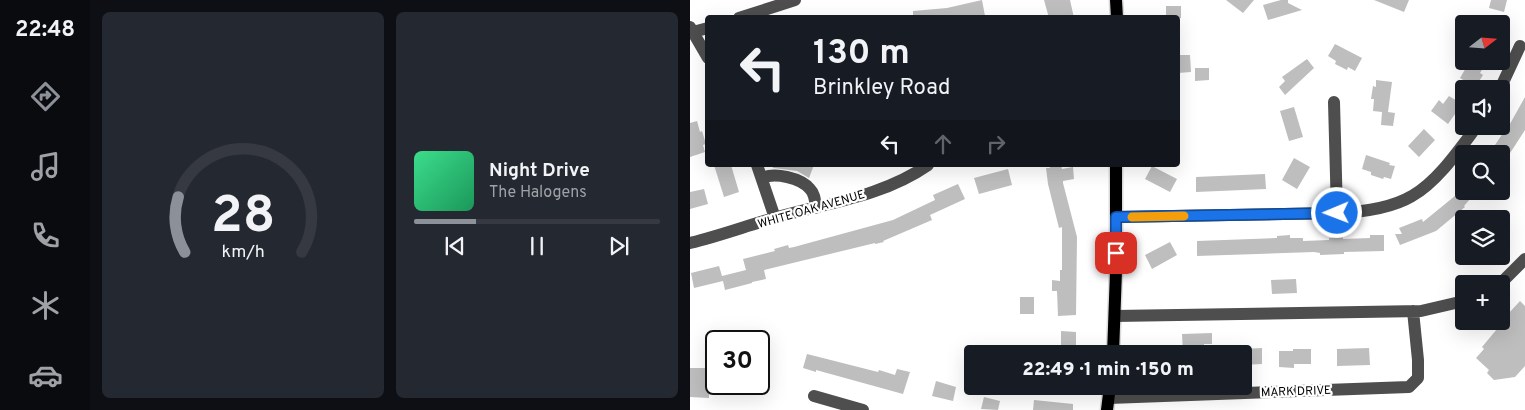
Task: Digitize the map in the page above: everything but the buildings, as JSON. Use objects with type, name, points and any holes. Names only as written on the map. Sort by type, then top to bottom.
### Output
[{"type":"main road","points":[[1116,0],[1117,15]]},
{"type":"main road","points":[[1113,345],[1116,167]]},
{"type":"street","points":[[748,15],[795,0]]},
{"type":"street","points":[[705,28],[692,30],[705,53]]},
{"type":"street","points":[[1504,80],[1520,46]]},
{"type":"street","points":[[1334,102],[1337,213]]},
{"type":"street","points":[[1116,217],[1351,213],[1381,207],[1404,200],[1420,191],[1440,172],[1470,135]]},
{"type":"street","points":[[758,167],[775,218]]},
{"type":"street","name":"WHITE OAK AVENUE","points":[[690,243],[880,190],[905,179],[925,167]]},
{"type":"street","points":[[762,178],[768,175],[780,175],[805,184],[811,190],[816,208]]},
{"type":"street","points":[[1509,275],[1525,258]]},
{"type":"street","points":[[1115,316],[1421,311],[1455,303]]},
{"type":"street","name":"MARK DRIVE","points":[[1109,398],[1409,387],[1418,378],[1413,311]]},
{"type":"street","points":[[814,396],[863,410]]},
{"type":"slow traffic","points":[[1132,217],[1184,216]]},
{"type":"route","points":[[1116,253],[1116,217],[1337,213]]}]
